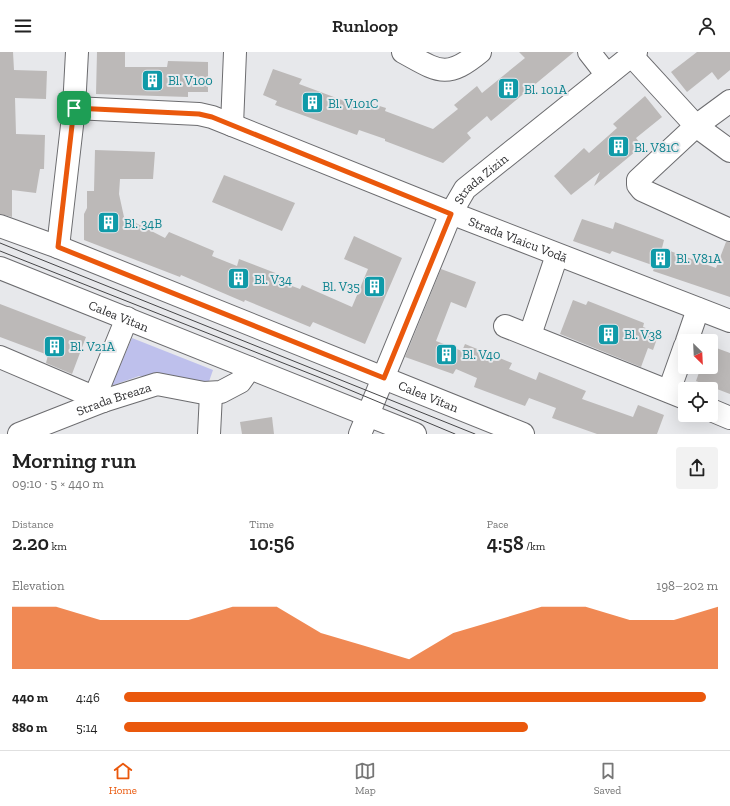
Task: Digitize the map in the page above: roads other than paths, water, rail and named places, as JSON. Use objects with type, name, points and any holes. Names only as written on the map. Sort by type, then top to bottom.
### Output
[{"type":"street","points":[[58,247],[74,108],[77,52]]},
{"type":"street","points":[[232,125],[235,52]]},
{"type":"street","points":[[403,52],[434,68],[448,71],[463,66],[480,52]]},
{"type":"street","points":[[589,52],[607,75]]},
{"type":"street","points":[[634,54],[696,126],[730,151]]},
{"type":"street","name":"Strada Zizin","points":[[365,425],[451,214],[465,189],[476,178],[634,54]]},
{"type":"street","points":[[730,101],[696,126],[638,180],[638,185],[642,190],[730,230]]},
{"type":"street","name":"Strada Vlaicu Vodă","points":[[74,108],[199,114],[232,125],[451,214],[730,321]]},
{"type":"street","name":"Calea Vitan","points":[[0,226],[58,247],[523,434]]},
{"type":"street","points":[[530,335],[557,254]]},
{"type":"street","name":"Calea Vitan","points":[[0,268],[250,368],[365,425],[415,434]]},
{"type":"street","points":[[689,334],[698,309]]},
{"type":"street","points":[[103,402],[98,389],[126,318]]},
{"type":"street","points":[[505,326],[677,395],[680,374]]},
{"type":"street","points":[[0,357],[103,402]]},
{"type":"street","name":"Strada Breaza","points":[[19,434],[103,402],[157,384],[211,394],[230,388],[240,382],[250,368]]},
{"type":"street","points":[[209,434],[211,394]]},
{"type":"street","points":[[718,413],[730,418]]},
{"type":"tram line","points":[[0,243],[475,434]]},
{"type":"tram line","points":[[0,251],[326,380],[455,434]]},
{"type":"place","name":"Bl. V100","points":[[152,80]]},
{"type":"place","name":"Bl. 101A","points":[[508,89]]},
{"type":"place","name":"Bl. V101C","points":[[313,103]]},
{"type":"place","name":"Bl. V81C","points":[[618,147]]},
{"type":"place","name":"Bl. 34B","points":[[109,223]]},
{"type":"place","name":"Bl. V81A","points":[[660,258]]},
{"type":"place","name":"Bl. V34","points":[[239,279]]},
{"type":"place","name":"Bl. V35","points":[[375,286]]},
{"type":"place","name":"Bl. V38","points":[[609,334]]},
{"type":"place","name":"Bl. V21A","points":[[54,346]]},
{"type":"place","name":"Bl. V40","points":[[447,354]]}]
